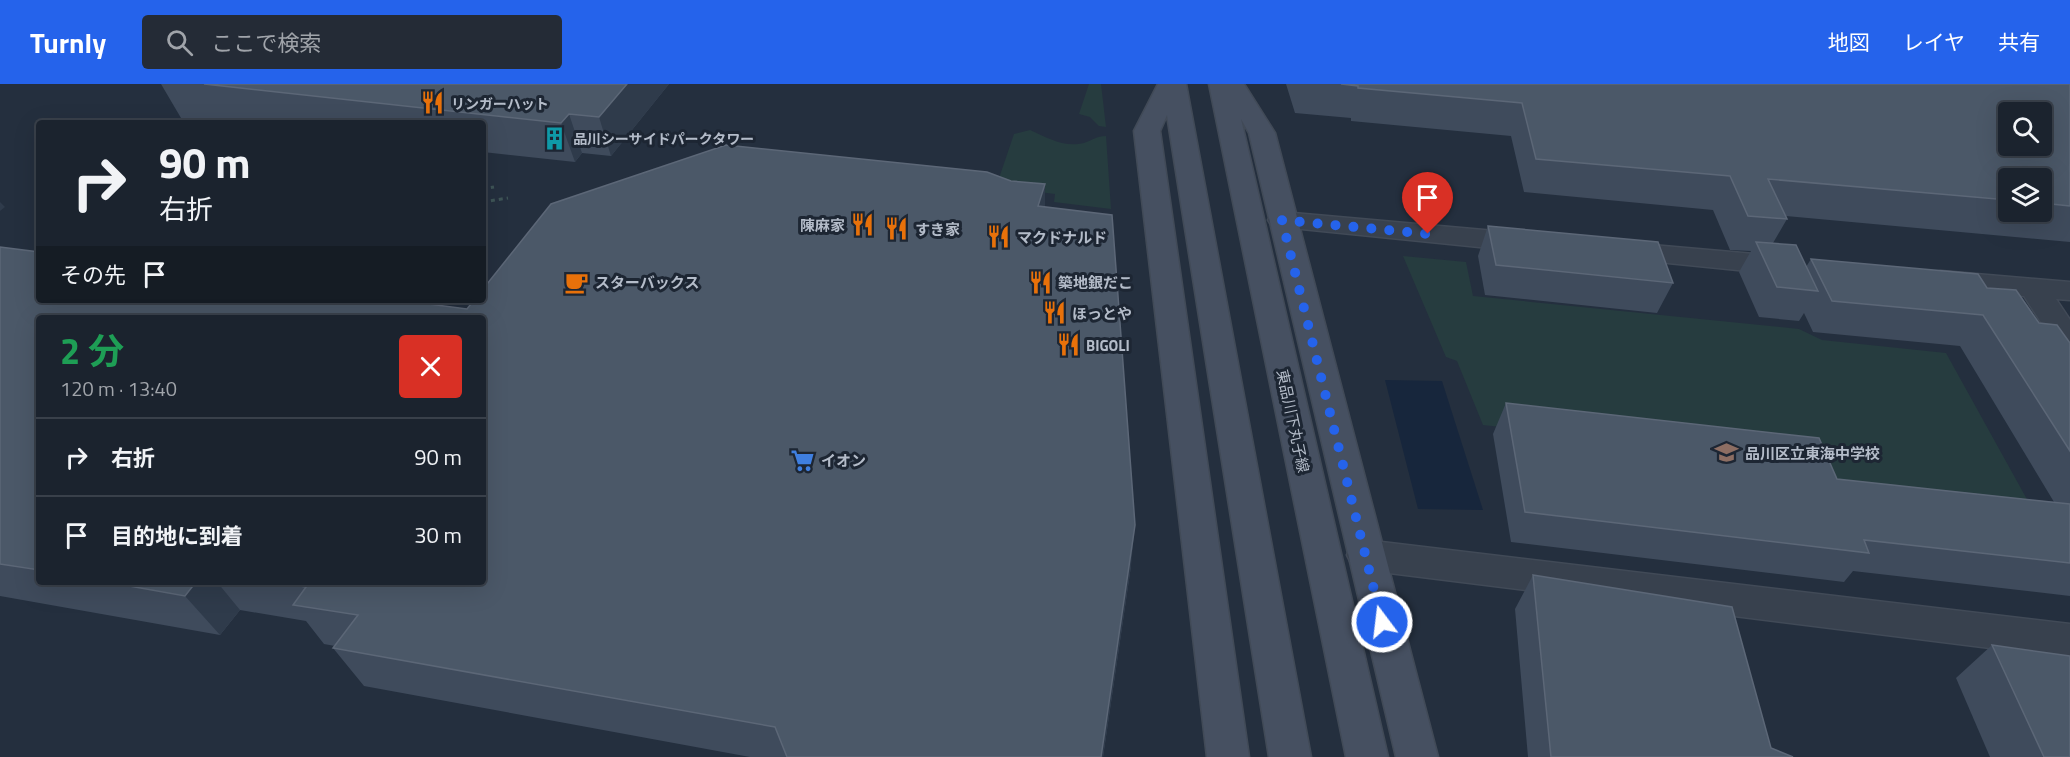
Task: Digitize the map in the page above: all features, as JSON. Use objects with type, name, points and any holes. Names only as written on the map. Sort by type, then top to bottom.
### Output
[{"type":"main road","points":[[1172,84],[1290,757]]},
{"type":"main road","points":[[1172,84],[1148,131],[1228,757]]},
{"type":"main road","name":"東品川下丸子線","points":[[1221,84],[1367,757]]},
{"type":"main road","points":[[1232,84],[1262,133],[1417,757]]},
{"type":"street","points":[[1282,220],[1560,245]]},
{"type":"street","points":[[1595,249],[1820,269]]},
{"type":"street","points":[[1914,277],[2070,291]]},
{"type":"street","points":[[2032,288],[2070,343]]},
{"type":"street","points":[[1365,555],[2070,641]]},
{"type":"path","points":[[486,188],[494,187]]},
{"type":"path","points":[[486,202],[508,198]]},
{"type":"green space","points":[[1089,84],[1101,84],[1106,127],[1099,126],[1090,117],[1079,114]]},
{"type":"green space","points":[[1030,130],[1070,144],[1084,143],[1106,136],[1111,209],[1054,202],[1055,194],[996,187],[1014,134]]},
{"type":"green space","points":[[1403,256],[1466,262],[1473,296],[1799,329],[1822,340],[1946,353],[2039,521],[1867,504],[1797,459],[1483,425],[1457,361],[1446,357]]},
{"type":"water","points":[[1385,380],[1442,381],[1483,510],[1418,509]]},
{"type":"building","points":[[204,84],[627,84],[599,117],[569,114],[561,123]]},
{"type":"building","points":[[1341,84],[2070,84],[2070,206],[2052,204],[2052,168],[1998,168],[1998,199],[1768,179],[1787,219],[1748,216],[1730,176],[1536,159],[1522,103],[1358,88],[1358,86]]},
{"type":"building","name":"イオン","points":[[726,145],[987,172],[1011,181],[1045,184],[1038,206],[1112,215],[1135,525],[1101,757],[787,757],[775,727],[333,648],[358,615],[293,605],[306,587],[294,585],[486,585],[486,315],[36,315],[36,570],[0,564],[0,247],[36,252],[36,303],[421,303],[467,309],[472,303],[486,303],[486,285],[551,204]]},
{"type":"building","points":[[1488,226],[1658,242],[1673,283],[1496,265]]},
{"type":"building","points":[[1756,242],[1796,245],[1818,291],[1777,287]]},
{"type":"building","points":[[1811,259],[1978,274],[1987,288],[2016,290],[2039,323],[2057,325],[2070,343],[2070,451],[1983,315],[1832,301]]},
{"type":"building","points":[[1506,403],[1819,438],[1837,479],[2070,504],[2070,563],[1864,540],[1869,553],[1525,512]]},
{"type":"building","points":[[1533,575],[1732,607],[1771,748],[1793,757],[1551,757]]},
{"type":"building","points":[[124,585],[194,585],[185,596]]},
{"type":"building","points":[[1992,645],[2070,656],[2070,757],[2044,757]]},
{"type":"place","name":"リンガーハット","points":[[433,103]]},
{"type":"place","name":"品川シーサイドパークタワー","points":[[555,138]]},
{"type":"place","name":"陳麻家","points":[[863,225]]},
{"type":"place","name":"すき家","points":[[897,229]]},
{"type":"place","name":"マクドナルド","points":[[999,237]]},
{"type":"place","name":"スターバックス","points":[[577,282]]},
{"type":"place","name":"築地銀だこ","points":[[1040,282]]},
{"type":"place","name":"ほっとや","points":[[1054,313]]},
{"type":"place","name":"BIGOLI","points":[[1068,345]]},
{"type":"place","name":"品川区立東海中学校","points":[[1727,453]]},
{"type":"place","name":"イオン","points":[[803,460]]},
{"type":"route","points":[[1382,622],[1282,220],[1428,234]]}]
